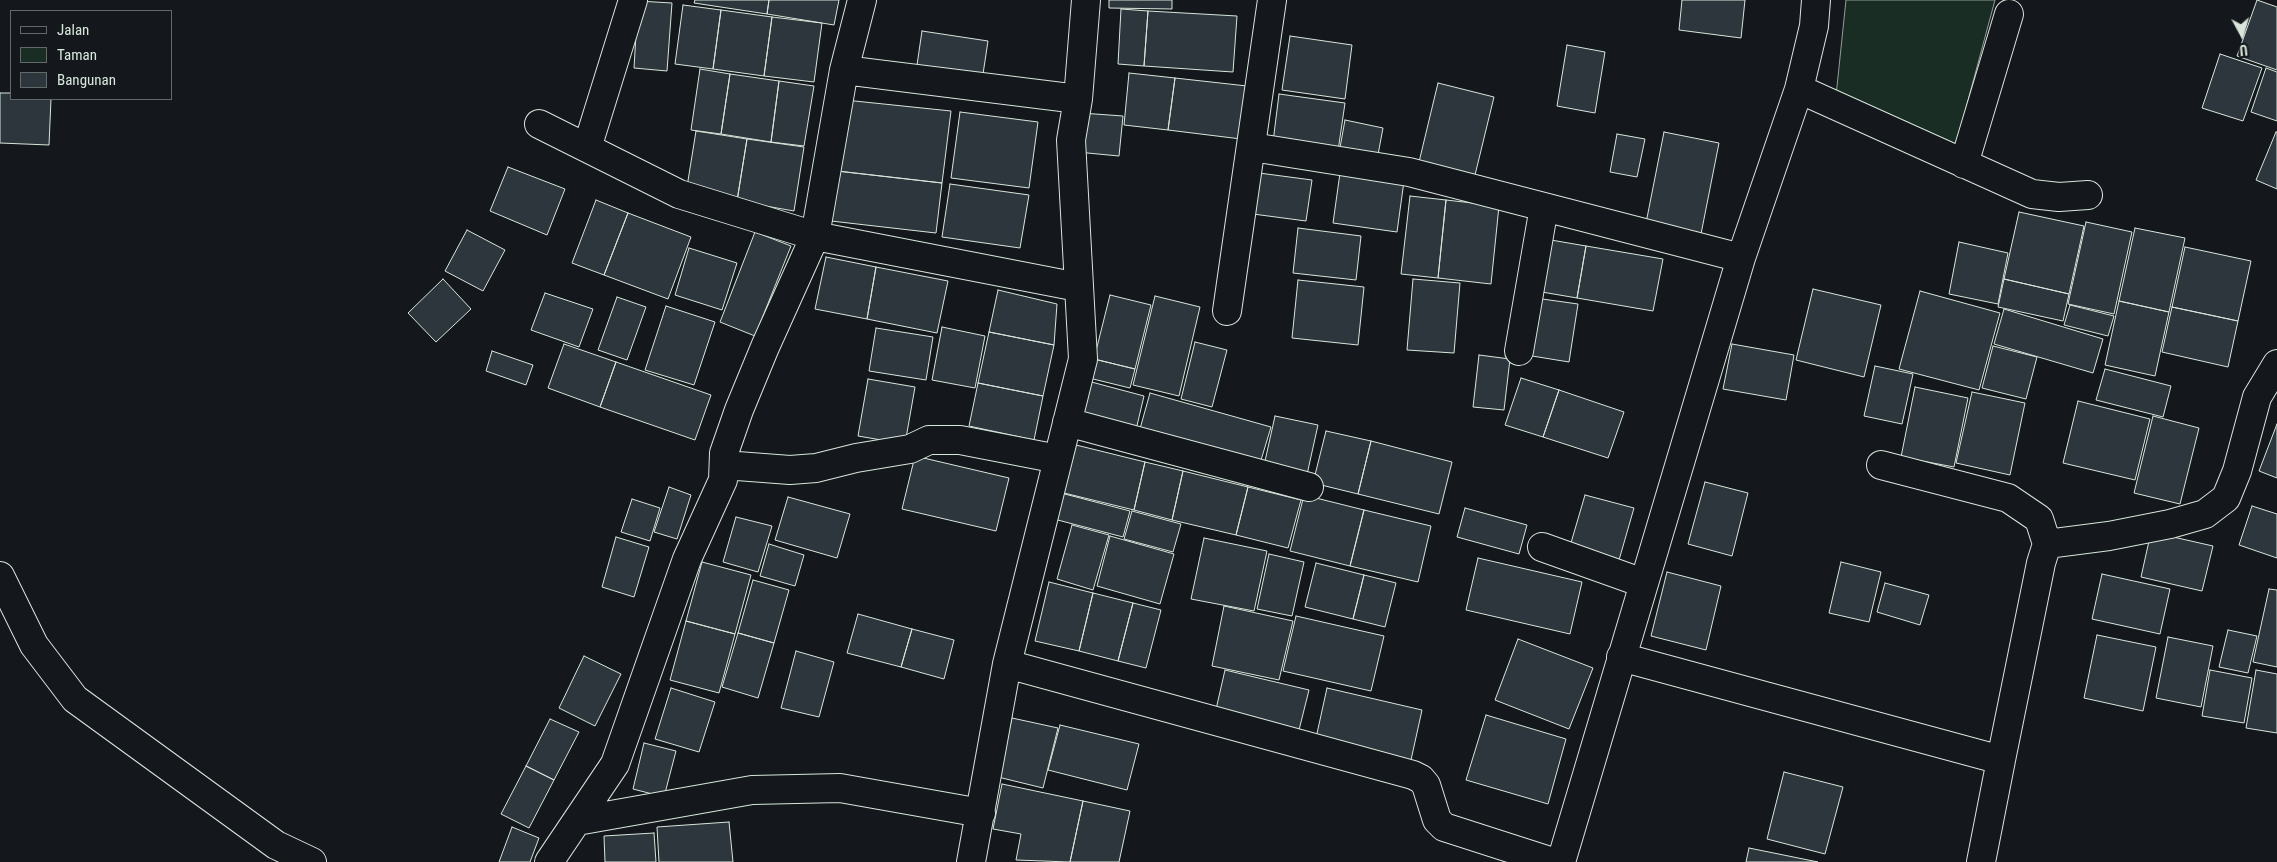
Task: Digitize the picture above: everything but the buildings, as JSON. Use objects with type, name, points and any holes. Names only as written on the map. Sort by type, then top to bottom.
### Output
[{"type":"street","points":[[587,148],[633,0]]},
{"type":"street","points":[[550,862],[615,764],[687,560],[723,480],[724,453],[746,392],[815,236],[844,70],[862,0]]},
{"type":"street","points":[[971,862],[1007,664],[1082,359],[1071,140],[1078,99],[1086,0]]},
{"type":"street","points":[[1227,311],[1272,0]]},
{"type":"street","points":[[1561,862],[1741,258],[1799,89],[1814,26],[1816,0]]},
{"type":"street","points":[[1964,164],[2009,14]]},
{"type":"street","points":[[844,70],[1078,99]]},
{"type":"street","points":[[1799,89],[2032,194],[2059,197],[2088,194]]},
{"type":"street","points":[[539,124],[678,194],[815,236],[1078,288]]},
{"type":"street","points":[[1252,147],[1409,172],[1741,258]]},
{"type":"street","points":[[1519,351],[1544,207]]},
{"type":"street","points":[[2047,544],[2109,536],[2170,524],[2205,514],[2226,498],[2237,471],[2257,397],[2275,370]]},
{"type":"street","points":[[1067,422],[1309,487]]},
{"type":"street","points":[[724,465],[790,470],[816,468],[856,458],[910,449],[929,440],[960,440],[1058,459]]},
{"type":"street","points":[[1881,465],[2008,498],[2039,519],[2047,544],[2041,563],[1981,862]]},
{"type":"street","points":[[1542,547],[1643,583]]},
{"type":"street","points":[[0,576],[34,645],[75,699],[276,845],[312,862]]},
{"type":"street","points":[[1621,658],[2001,760]]},
{"type":"street","points":[[1007,664],[1412,775],[1426,785],[1437,820],[1444,827],[1553,862]]},
{"type":"street","points":[[577,821],[752,790],[840,788],[981,814]]},
{"type":"green space","points":[[1846,0],[1995,0],[1956,145],[1836,96]]}]
